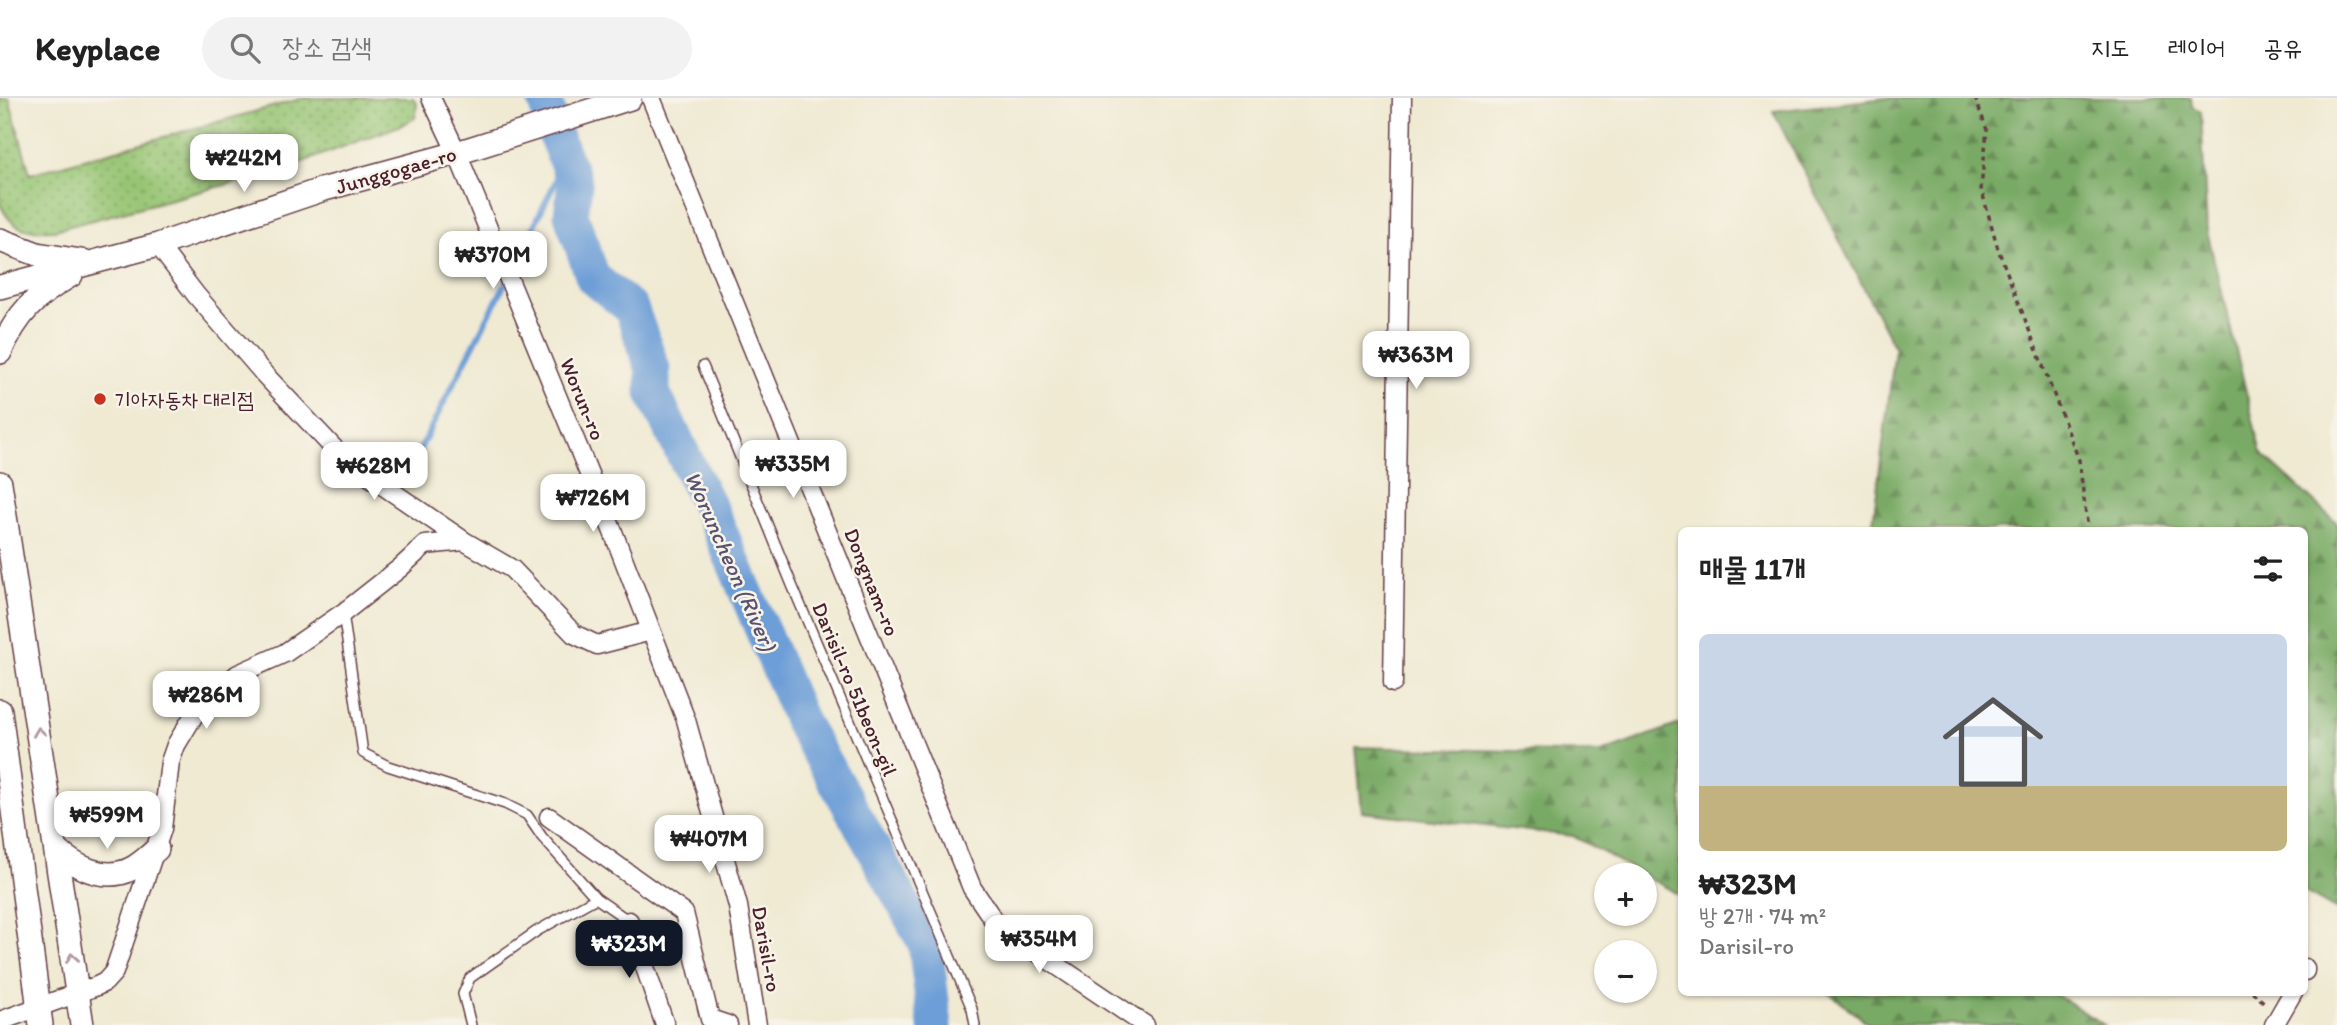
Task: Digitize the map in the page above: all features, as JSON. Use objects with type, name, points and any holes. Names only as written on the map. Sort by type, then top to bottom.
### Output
[{"type":"street","name":"Worun-ro","points":[[431,98],[457,153],[532,334],[686,720]]},
{"type":"street","name":"Junggogae-ro","points":[[0,287],[158,246],[321,190],[457,153],[630,98]]},
{"type":"street","name":"Dongnam-ro","points":[[651,98],[972,888],[997,925],[1145,1025]]},
{"type":"street","points":[[1393,683],[1402,98]]},
{"type":"street","points":[[0,240],[20,249],[51,257],[99,261]]},
{"type":"street","points":[[158,246],[265,375],[344,459],[464,541],[512,569],[574,634],[597,645],[651,631]]},
{"type":"street","points":[[0,352],[13,325],[32,301],[68,277],[99,261]]},
{"type":"street","points":[[0,483],[82,1025]]},
{"type":"street","points":[[0,1021],[39,1016],[78,992],[105,982],[114,972],[157,849],[166,805],[170,762],[176,745],[200,705],[238,674],[285,653],[343,613],[425,545],[464,541]]},
{"type":"street","points":[[0,711],[39,1016]]},
{"type":"street","name":"Darisil-ro","points":[[686,720],[738,906],[757,1025]]},
{"type":"street","points":[[549,817],[684,913],[710,1019],[728,1025]]},
{"type":"street","points":[[56,849],[78,867],[112,873],[130,870],[157,849]]},
{"type":"street","points":[[629,922],[665,1025]]},
{"type":"street","points":[[2274,1025],[2291,996]]},
{"type":"lane","name":"Darisil-ro 51beon-gil","points":[[702,366],[949,954],[972,1010],[975,1025]]},
{"type":"lane","points":[[343,613],[363,753],[388,766],[505,804],[527,815],[542,837],[596,898],[629,922]]},
{"type":"lane","points":[[471,1025],[463,994],[470,978],[537,931],[596,898]]},
{"type":"path","points":[[1975,98],[1987,130],[1981,188],[1998,249],[2080,460],[2088,527]]},
{"type":"green space","points":[[0,98],[9,98],[30,174],[304,98],[413,98],[417,104],[415,118],[404,124],[281,170],[55,230],[29,230],[10,220],[0,204]]},
{"type":"green space","points":[[1887,98],[1999,98],[2001,101],[2002,98],[2191,98],[2192,106],[2201,112],[2207,231],[2261,453],[2337,523],[2337,910],[2308,894],[2308,527],[1872,527],[1895,349],[1773,111]]},
{"type":"green space","points":[[1678,724],[1678,894],[1657,882],[1657,863],[1622,863],[1573,836],[1362,812],[1356,747],[1601,753]]},
{"type":"green space","points":[[1833,996],[2058,996],[2104,1025],[1870,1025]]},
{"type":"waterway","name":"Woruncheon (River)","points":[[544,98],[575,183],[571,215],[593,278],[631,308],[653,369],[653,393],[715,519],[802,724],[925,943],[935,1025]]},
{"type":"waterway","points":[[511,273],[566,160]]},
{"type":"waterway","points":[[417,455],[506,282]]},
{"type":"place","name":"기아자동차 대리점","points":[[100,399]]}]
